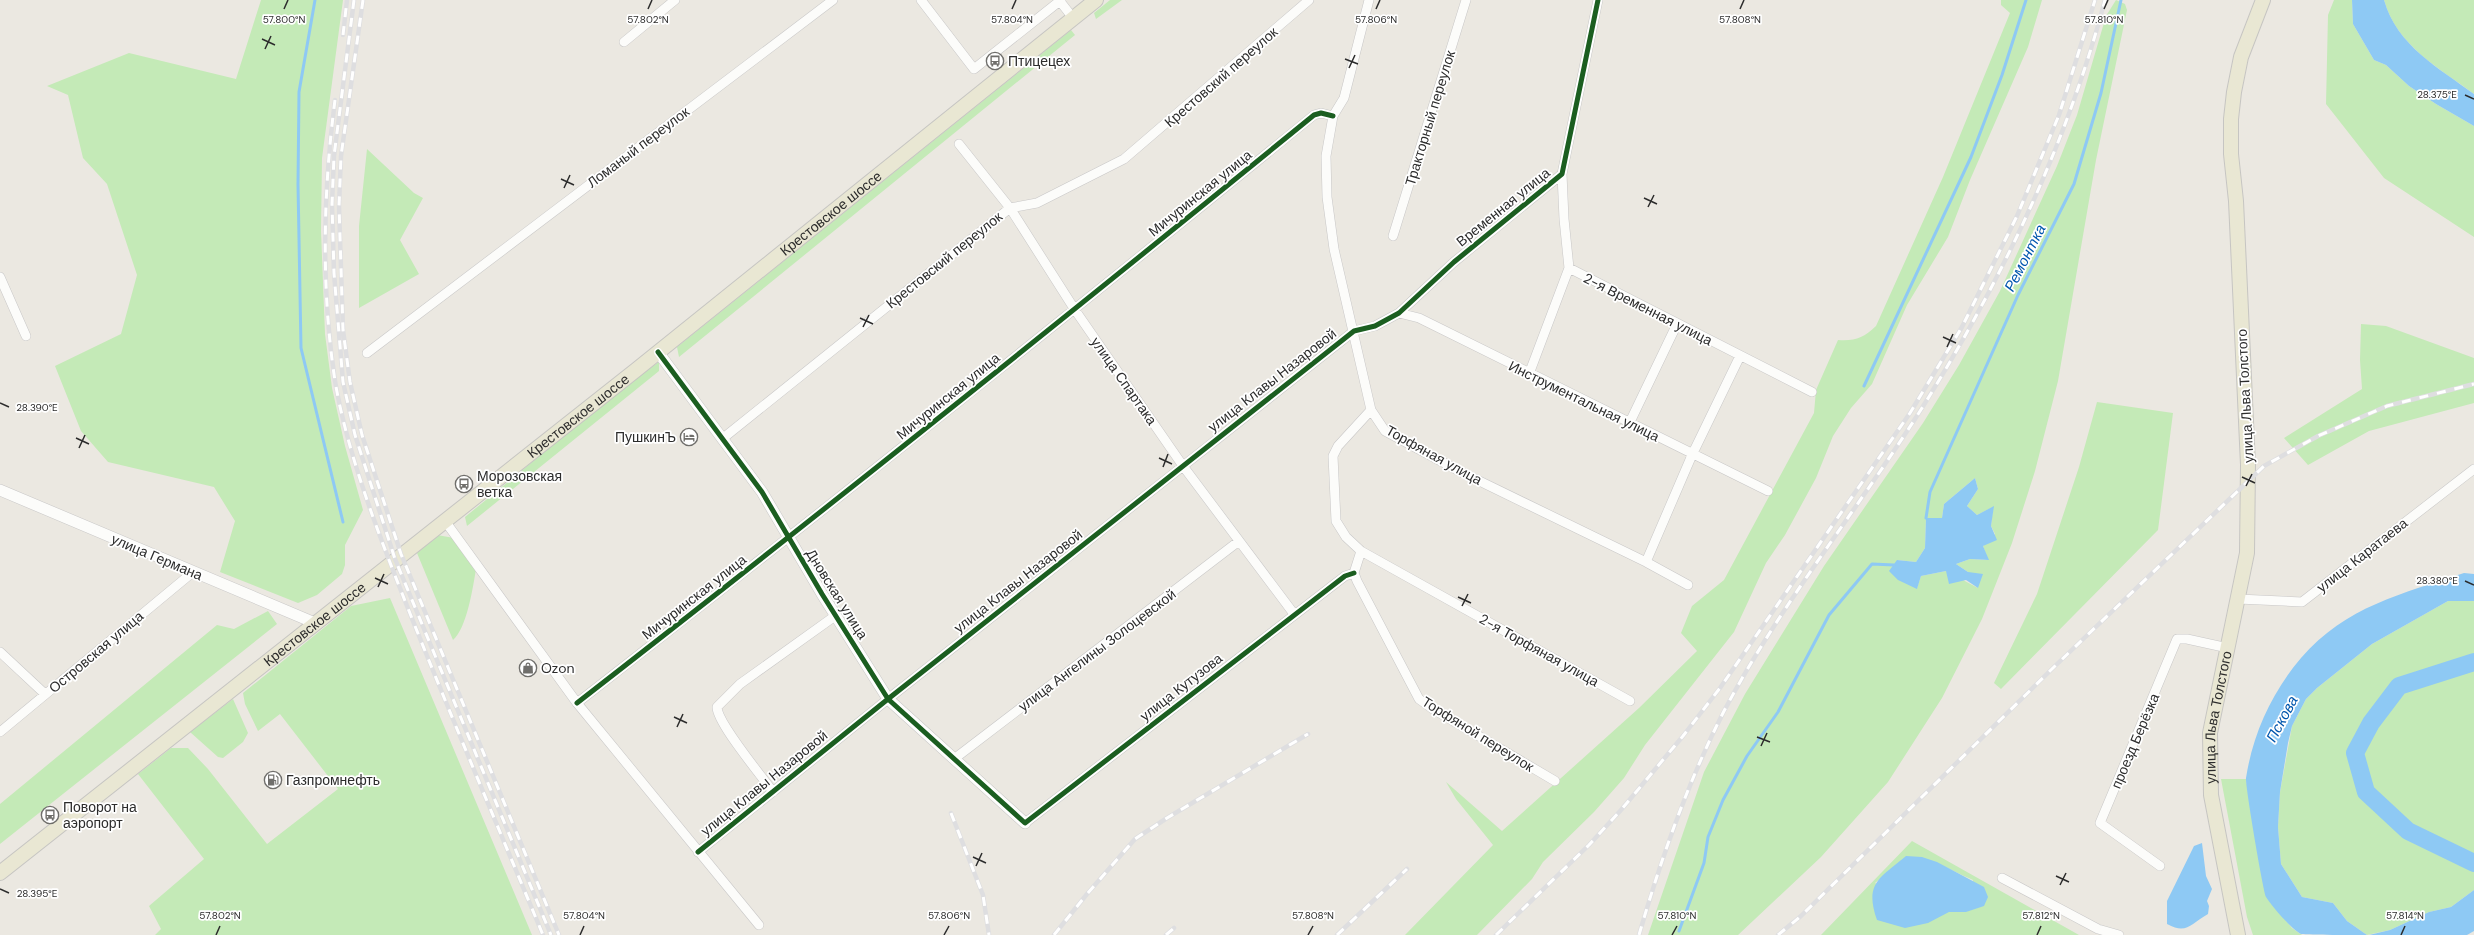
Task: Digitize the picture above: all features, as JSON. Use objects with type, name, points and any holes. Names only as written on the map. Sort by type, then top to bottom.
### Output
[{"type":"main road","name":"Крестовское шоссе","points":[[0,873],[658,352],[1096,0]]},
{"type":"main road","name":"улица Льва Толстого","points":[[2238,935],[2227,885],[2209,774],[2210,733],[2247,553],[2248,465],[2236,201],[2231,154],[2231,119],[2234,92],[2241,57],[2263,0]]},
{"type":"street","points":[[624,42],[675,0]]},
{"type":"street","name":"Ломаный переулок","points":[[366,353],[834,0]]},
{"type":"street","points":[[921,0],[974,69],[1060,0],[1073,18]]},
{"type":"street","name":"Крестовский переулок","points":[[722,439],[1010,208],[1037,203],[1124,159],[1309,0]]},
{"type":"street","name":"Торфяная улица","points":[[1369,0],[1344,98],[1333,116],[1326,156],[1327,197],[1334,249],[1371,410],[1385,431],[1463,473],[1646,562],[1688,585]]},
{"type":"street","name":"Тракторный переулок","points":[[1393,236],[1466,0]]},
{"type":"street","name":"Временная улица","points":[[1354,331],[1375,326],[1399,313],[1454,262],[1562,174],[1598,0]]},
{"type":"street","name":"Мичуринская улица","points":[[577,703],[789,539],[1075,310],[1314,115],[1322,113],[1333,116]]},
{"type":"street","name":"улица Спартака","points":[[959,144],[1010,208],[1075,310],[1184,466],[1294,614]]},
{"type":"street","name":"2-я Временная улица","points":[[1562,174],[1564,219],[1569,268],[1812,392]]},
{"type":"street","points":[[1529,374],[1569,268]]},
{"type":"street","points":[[0,277],[26,336]]},
{"type":"street","name":"Инструментальная улица","points":[[1399,313],[1419,318],[1692,455],[1768,491]]},
{"type":"street","points":[[1630,424],[1677,324]]},
{"type":"street","name":"улица Клавы Назаровой","points":[[698,852],[888,699],[1354,331]]},
{"type":"street","name":"Дновская улица","points":[[658,352],[762,492],[835,616],[888,699],[1025,823]]},
{"type":"street","points":[[1646,562],[1692,455],[1740,356]]},
{"type":"street","name":"2-я Торфяная улица","points":[[1371,410],[1338,446],[1333,456],[1336,520],[1346,537],[1361,551],[1630,701]]},
{"type":"street","name":"улица Каратаева","points":[[2238,599],[2302,602],[2474,469]]},
{"type":"street","name":"улица Германа","points":[[0,490],[315,623]]},
{"type":"street","points":[[445,521],[577,703],[759,925]]},
{"type":"street","name":"улица Ангелины Золоцевской","points":[[954,759],[1239,541]]},
{"type":"street","points":[[1354,573],[1361,551]]},
{"type":"street","name":"Островская улица","points":[[0,732],[192,572]]},
{"type":"street","name":"улица Кутузова","points":[[1025,823],[1294,614],[1345,576],[1354,573]]},
{"type":"street","name":"Торфяной переулок","points":[[1354,573],[1419,699],[1433,709],[1555,780]]},
{"type":"street","points":[[773,792],[726,727],[717,712],[717,706],[740,684],[835,616]]},
{"type":"street","name":"проезд Берёзка","points":[[2160,866],[2100,823],[2177,639],[2187,639],[2228,648]]},
{"type":"street","points":[[0,652],[45,694]]},
{"type":"street","points":[[2002,878],[2098,929],[2119,935]]},
{"type":"green space","points":[[261,0],[343,0],[322,158],[321,231],[325,334],[332,388],[345,446],[363,510],[345,545],[345,565],[342,574],[317,595],[298,603],[220,572],[235,521],[214,487],[108,462],[81,431],[55,366],[121,334],[137,275],[107,184],[83,158],[68,95],[47,86],[129,53],[236,79]]},
{"type":"green space","points":[[1110,0],[1122,0],[1096,19],[1094,13]]},
{"type":"green space","points":[[2001,0],[2042,0],[2028,47],[1970,180],[1948,237],[1907,305],[1872,384],[1851,408],[1833,436],[1816,478],[1785,535],[1766,563],[1734,632],[1645,745],[1624,778],[1594,812],[1543,862],[1532,879],[1477,935],[1405,935],[1493,845],[1456,799],[1446,782],[1502,831],[1639,708],[1697,651],[1681,633],[1692,606],[1724,580],[1814,413],[1816,390],[1838,340],[1859,338],[1876,326],[1943,177],[2010,13],[2001,5]]},
{"type":"green space","points":[[2116,0],[2125,4],[2127,10],[2096,160],[2058,381],[2035,471],[2012,543],[1982,619],[1942,698],[1888,782],[1821,857],[1738,935],[1648,935],[1704,772],[1745,694],[1824,566],[1923,423],[1959,365],[2000,291],[2057,166],[2077,115],[2106,16]],"holes":[[[1975,478],[1978,489],[1967,506],[1977,515],[1993,507],[1991,526],[1995,534],[1983,546],[1988,560],[1970,559],[1956,564],[1968,572],[1978,588],[1946,571],[1921,576],[1917,588],[1897,560],[1916,562],[1925,548],[1926,518],[1942,518],[1944,504]]]},
{"type":"green space","points":[[2334,0],[2352,0],[2353,24],[2374,60],[2386,65],[2409,86],[2436,104],[2474,126],[2474,237],[2384,178],[2326,104],[2328,15]]},
{"type":"green space","points":[[2384,0],[2474,0],[2474,94],[2433,65],[2409,43],[2398,30],[2390,16]]},
{"type":"green space","points":[[1071,30],[1075,35],[679,357],[677,347]]},
{"type":"green space","points":[[367,149],[414,193],[423,198],[400,240],[419,274],[359,308],[359,226]]},
{"type":"green space","points":[[2361,324],[2386,326],[2474,358],[2474,403],[2369,431],[2308,465],[2284,438],[2362,389],[2360,360]]},
{"type":"green space","points":[[659,362],[659,371],[467,526],[465,517],[630,382]]},
{"type":"green space","points":[[2097,402],[2173,413],[2158,530],[2001,689],[1994,683],[2037,594],[2079,467]]},
{"type":"green space","points":[[437,535],[454,538],[476,569],[466,617],[458,634],[453,640],[417,553]]},
{"type":"green space","points":[[390,598],[532,935],[155,935],[161,929],[149,906],[204,859],[138,774],[171,748],[188,748],[208,769],[267,844],[338,789],[280,714],[258,731],[245,704],[243,693],[351,606]]},
{"type":"green space","points":[[2448,601],[2474,601],[2474,890],[2451,907],[2429,912],[2390,930],[2367,935],[2347,921],[2333,903],[2302,897],[2281,864],[2278,827],[2280,792],[2292,726],[2306,699],[2317,688],[2372,644]]},
{"type":"green space","points":[[268,611],[277,624],[0,844],[0,804],[217,625],[234,629]]},
{"type":"green space","points":[[233,699],[248,733],[243,742],[223,758],[218,757],[190,732]]},
{"type":"green space","points":[[2221,779],[2246,779],[2266,896],[2292,928],[2302,935],[2253,935],[2247,917]]},
{"type":"green space","points":[[1912,841],[2079,935],[1821,935]],"holes":[[[1906,857],[1924,859],[1940,865],[1973,880],[1966,912],[1949,912],[1875,883]]]},
{"type":"water","points":[[2352,0],[2384,0],[2390,16],[2409,43],[2434,65],[2474,94],[2474,126],[2436,104],[2409,86],[2386,65],[2374,60],[2353,24]]},
{"type":"water","points":[[1975,478],[1978,489],[1967,506],[1977,515],[1994,506],[1991,526],[1997,540],[1983,546],[1989,560],[1970,559],[1956,564],[1968,572],[1983,574],[1978,588],[1966,580],[1949,584],[1946,571],[1921,576],[1917,589],[1898,580],[1889,571],[1897,560],[1916,562],[1925,548],[1926,518],[1942,518],[1944,504]]},
{"type":"water","points":[[2464,573],[2474,574],[2474,601],[2448,601],[2372,644],[2317,688],[2306,699],[2292,726],[2280,792],[2278,827],[2281,864],[2302,897],[2333,903],[2347,921],[2367,935],[2301,934],[2287,923],[2266,897],[2251,817],[2246,778],[2253,745],[2265,714],[2281,685],[2301,658],[2318,640],[2337,626],[2356,614],[2397,595]]},
{"type":"water","points":[[2202,843],[2206,876],[2212,889],[2207,901],[2209,906],[2208,914],[2188,927],[2174,927],[2167,924],[2167,901],[2194,846]]},
{"type":"water","points":[[1906,856],[1922,857],[1937,862],[1984,887],[1988,897],[1984,906],[1966,912],[1949,912],[1928,923],[1905,928],[1877,920],[1873,908],[1872,897],[1877,882]]},
{"type":"water","points":[[2474,890],[2474,931],[2467,935],[2369,935],[2390,930],[2429,912],[2451,907]]},
{"type":"waterway","points":[[315,0],[299,92],[298,184],[301,348],[343,522]]},
{"type":"waterway","points":[[1864,386],[1971,157],[2002,75],[2026,0]]},
{"type":"waterway","name":"Ремонтка","points":[[1926,518],[1930,492],[2018,295],[2074,184],[2101,93],[2121,0]]},
{"type":"waterway","points":[[1679,931],[1704,863],[1708,837],[1723,800],[1747,756],[1778,712],[1829,615],[1872,564],[1894,565]]},
{"type":"waterway","name":"Пскова","points":[[2474,662],[2399,686],[2371,723],[2355,753],[2366,792],[2408,831],[2474,863]]},
{"type":"railway","points":[[343,35],[347,0]]},
{"type":"railway","points":[[354,0],[334,156],[332,204],[334,273],[343,382],[355,435],[395,559],[551,935]]},
{"type":"railway","points":[[363,0],[341,156],[339,206],[343,330],[350,382],[362,435],[401,554],[559,935]]},
{"type":"railway","points":[[1496,935],[1589,845],[1621,810],[1683,736],[1720,688],[1910,413],[1962,327],[2017,216],[2059,115],[2095,0]]},
{"type":"railway","points":[[1639,935],[1656,878],[1686,794],[1723,713],[1745,673],[1793,597],[1922,408],[1979,311],[2005,262],[2029,211],[2071,107],[2105,0]]},
{"type":"railway","points":[[335,100],[328,170],[325,240],[327,311],[330,346],[341,412],[359,476],[393,571],[543,935]]},
{"type":"railway","points":[[1778,935],[1801,916],[2055,666],[2264,466],[2318,436],[2387,406],[2474,384]]},
{"type":"railway","points":[[1054,935],[1087,894],[1135,839],[1167,818],[1308,734]]},
{"type":"railway","points":[[951,813],[983,895],[989,935]]},
{"type":"railway","points":[[1337,935],[1407,869]]},
{"type":"railway","points":[[1166,935],[1174,928]]},
{"type":"cycle path","points":[[698,852],[888,699],[1354,331],[1375,326],[1399,313],[1454,262],[1562,174],[1598,0]]},
{"type":"cycle path","points":[[577,703],[947,411],[1314,115],[1321,113],[1333,116]]},
{"type":"cycle path","points":[[658,352],[762,492],[822,594],[888,699],[1025,823],[1345,576],[1354,573]]},
{"type":"place","name":"Птицецех","points":[[995,61]]},
{"type":"place","name":"ПушкинЪ","points":[[689,437]]},
{"type":"place","name":"Морозовская ветка","points":[[464,484]]},
{"type":"place","name":"Ozon","points":[[528,668]]},
{"type":"place","name":"Газпромнефть","points":[[273,780]]},
{"type":"place","name":"Поворот на аэропорт","points":[[50,815]]}]
